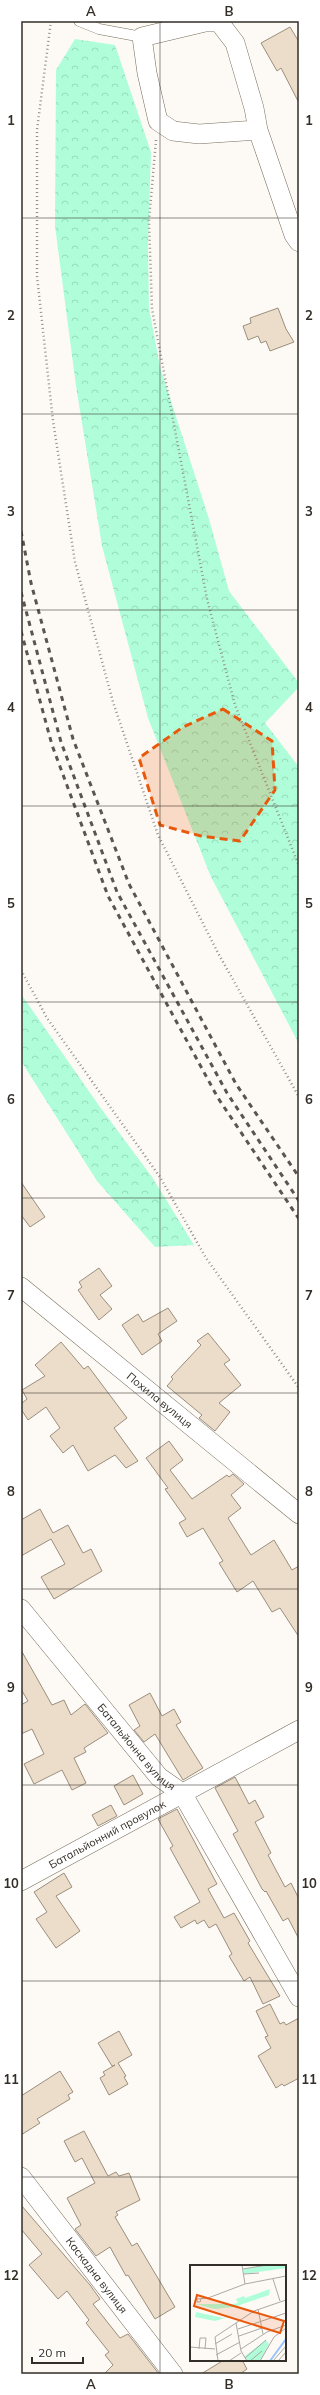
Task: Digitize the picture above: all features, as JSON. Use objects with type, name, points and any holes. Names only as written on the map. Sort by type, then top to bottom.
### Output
[{"type":"street","points":[[258,130],[199,134],[173,131],[158,121],[147,73],[142,37],[192,24],[219,22],[235,43],[254,108],[258,130],[294,235],[299,242]]},
{"type":"street","name":"Похила вулиця","points":[[21,1287],[299,1514]]},
{"type":"street","name":"Батальйонна вулиця","points":[[21,1609],[159,1777],[182,1793],[299,1997]]},
{"type":"street","name":"Батальйонний провулок","points":[[21,1881],[299,1730]]},
{"type":"street","name":"Каскадна вулиця","points":[[21,2177],[173,2374]]},
{"type":"lane","points":[[79,21],[99,29],[142,37]]},
{"type":"path","points":[[51,21],[37,130],[37,276],[53,421],[75,562],[113,702],[158,835],[218,953],[299,1097]]},
{"type":"path","points":[[158,121],[149,221],[152,309],[161,358],[207,599],[235,705],[299,866]]},
{"type":"path","points":[[21,970],[47,1018],[160,1177],[206,1258],[299,1388]]},
{"type":"highlighted area","points":[[223,709],[272,741],[275,790],[240,841],[201,836],[160,825],[139,758],[183,727]]},
{"type":"green space","points":[[75,39],[115,45],[151,152],[148,246],[149,308],[160,367],[209,519],[229,591],[299,683],[299,687],[265,723],[299,767],[299,1044],[211,877],[148,718],[102,546],[76,386],[55,226],[56,70]]},
{"type":"green space","points":[[21,994],[100,1107],[152,1177],[194,1245],[155,1247],[97,1181],[21,1061]]},
{"type":"building","points":[[290,27],[299,42],[299,103],[281,68],[277,71],[261,43]]},
{"type":"building","points":[[278,308],[286,329],[294,342],[270,351],[266,341],[261,343],[258,336],[248,340],[243,326],[251,323],[250,318]]},
{"type":"building","points":[[21,1182],[45,1217],[30,1227],[21,1215]]},
{"type":"building","points":[[99,1268],[112,1286],[100,1295],[112,1309],[99,1320],[78,1290],[82,1287],[79,1282]]},
{"type":"building","points":[[168,1308],[177,1321],[158,1334],[162,1341],[142,1355],[122,1325],[138,1314],[143,1322]]},
{"type":"building","points":[[208,1333],[230,1360],[224,1364],[241,1385],[219,1403],[230,1412],[215,1431],[199,1418],[202,1415],[167,1386],[173,1379],[171,1377],[201,1345],[197,1341]]},
{"type":"building","points":[[61,1342],[84,1369],[88,1366],[127,1418],[114,1428],[138,1461],[126,1468],[115,1455],[88,1471],[73,1445],[63,1453],[50,1436],[60,1428],[46,1407],[28,1420],[21,1409],[21,1404],[27,1399],[22,1390],[45,1376],[35,1365]]},
{"type":"building","points":[[169,1441],[183,1460],[170,1470],[192,1499],[227,1475],[229,1477],[233,1474],[244,1484],[231,1495],[241,1508],[228,1518],[251,1555],[274,1540],[292,1570],[299,1566],[299,1637],[280,1608],[272,1612],[253,1581],[237,1592],[219,1563],[223,1561],[203,1528],[187,1537],[179,1523],[186,1519],[165,1489],[168,1488],[146,1458]]},
{"type":"building","points":[[40,1509],[53,1533],[68,1525],[83,1553],[91,1549],[102,1571],[54,1599],[41,1577],[65,1564],[51,1539],[21,1556],[21,1520]]},
{"type":"building","points":[[21,1650],[52,1705],[64,1700],[71,1715],[85,1704],[108,1733],[84,1748],[86,1752],[74,1758],[86,1783],[72,1790],[62,1770],[34,1784],[24,1764],[44,1754],[32,1729],[21,1734],[21,1705],[28,1701],[21,1689]]},
{"type":"building","points":[[150,1693],[162,1716],[174,1709],[181,1722],[176,1725],[203,1768],[183,1780],[155,1734],[144,1742],[134,1730],[140,1726],[129,1705]]},
{"type":"building","points":[[133,1775],[143,1794],[124,1805],[114,1786]]},
{"type":"building","points":[[235,1777],[249,1804],[255,1800],[264,1817],[255,1822],[271,1853],[268,1855],[285,1887],[291,1883],[299,1899],[299,1939],[288,1918],[283,1921],[266,1891],[265,1892],[262,1889],[233,1834],[238,1831],[215,1788]]},
{"type":"building","points":[[111,1805],[117,1816],[98,1826],[92,1815]]},
{"type":"building","points":[[177,1809],[217,1884],[208,1889],[224,1918],[234,1913],[250,1941],[248,1943],[280,1996],[263,2004],[250,1977],[244,1981],[229,1956],[232,1954],[216,1924],[209,1928],[204,1920],[197,1924],[195,1920],[181,1928],[174,1917],[200,1902],[170,1848],[173,1846],[158,1819]]},
{"type":"building","points":[[64,1873],[72,1887],[56,1896],[80,1931],[56,1948],[36,1919],[47,1912],[34,1892]]},
{"type":"building","points":[[270,2004],[280,2024],[284,2022],[286,2025],[299,2018],[299,2078],[284,2086],[282,2084],[276,2088],[258,2056],[271,2048],[265,2037],[268,2036],[256,2011]]},
{"type":"building","points":[[119,2031],[132,2055],[118,2063],[126,2076],[124,2077],[128,2084],[109,2095],[100,2078],[105,2075],[103,2072],[115,2065],[112,2066],[98,2043]]},
{"type":"building","points":[[60,2071],[73,2092],[68,2095],[70,2099],[37,2119],[40,2123],[21,2135],[21,2096]]},
{"type":"building","points":[[84,2131],[108,2176],[116,2172],[119,2176],[129,2173],[140,2200],[116,2212],[118,2215],[115,2217],[132,2246],[137,2243],[175,2307],[155,2319],[128,2275],[126,2276],[110,2247],[96,2256],[75,2229],[81,2225],[67,2198],[95,2183],[82,2158],[75,2162],[64,2141]]},
{"type":"building","points":[[21,2205],[90,2285],[100,2299],[93,2304],[120,2338],[128,2334],[159,2374],[104,2374],[113,2365],[105,2355],[109,2352],[86,2323],[89,2320],[67,2291],[58,2299],[29,2265],[42,2254],[21,2229]]},
{"type":"building","points":[[222,2361],[243,2361],[247,2369],[240,2374],[201,2374]]},
{"type":"railway","points":[[21,531],[31,583],[73,739],[129,884],[236,1084],[299,1177]]},
{"type":"railway","points":[[21,592],[61,742],[117,892],[227,1093],[299,1201]]},
{"type":"railway","points":[[21,631],[52,745],[108,896],[218,1098],[299,1219]]}]
